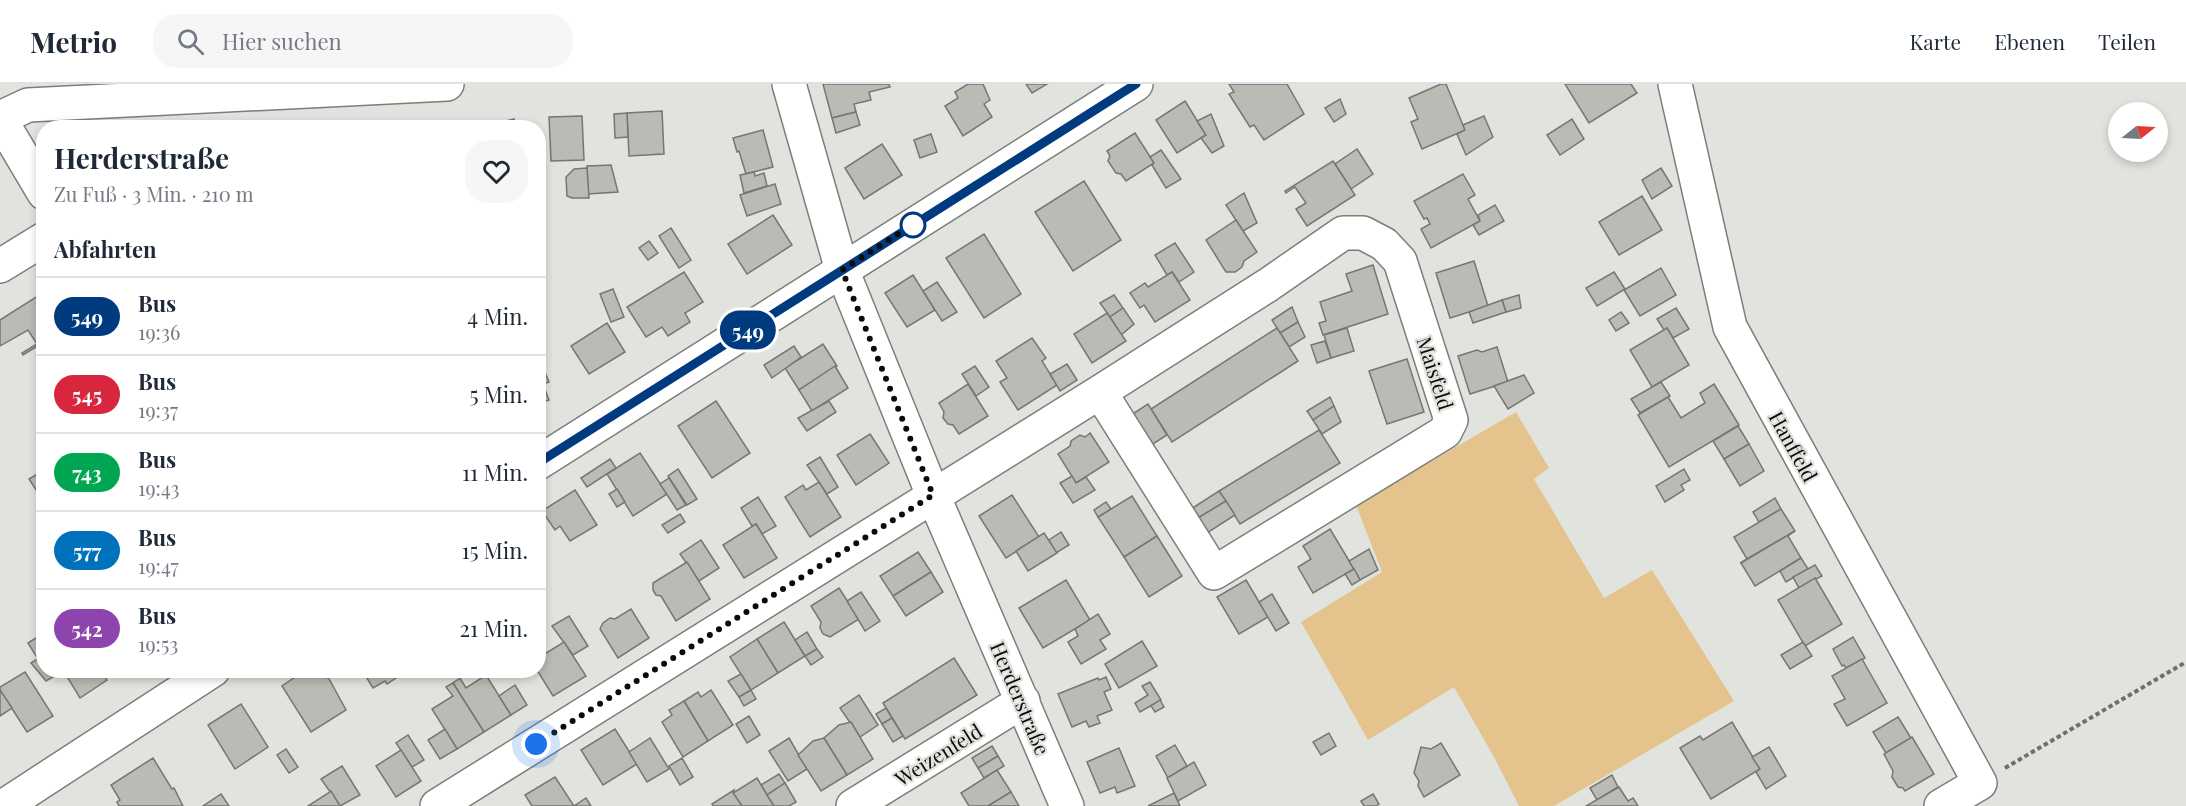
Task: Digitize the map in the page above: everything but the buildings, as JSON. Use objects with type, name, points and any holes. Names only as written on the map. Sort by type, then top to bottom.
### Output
[{"type":"street","points":[[36,180],[0,119],[28,105],[447,84]]},
{"type":"street","name":"Herderstraße","points":[[789,84],[842,270],[933,495],[1067,806]]},
{"type":"street","points":[[546,458],[1136,84]]},
{"type":"street","name":"Hanffeld","points":[[1675,84],[1730,327],[1980,783]]},
{"type":"street","name":"Maisfeld","points":[[437,806],[1100,392],[1268,285],[1343,233],[1363,233],[1384,244],[1400,261],[1451,420],[1445,432],[1214,573],[1100,392]]},
{"type":"street","points":[[0,266],[36,244]]},
{"type":"street","points":[[4,806],[201,678]]},
{"type":"street","name":"Weizenfeld","points":[[853,806],[1023,701]]},
{"type":"street","points":[[1941,806],[1980,783]]},
{"type":"path","points":[[1980,783],[2186,662]]},
{"type":"shaded area","points":[[1516,412],[1549,468],[1534,479],[1604,598],[1652,570],[1734,701],[1554,806],[1519,806],[1454,687],[1368,740],[1301,622],[1382,572],[1356,505]]},
{"type":"bus line","name":"549","points":[[546,458],[1136,84]]},
{"type":"route","points":[[536,744],[933,495],[842,270],[920,220],[913,225]]}]
